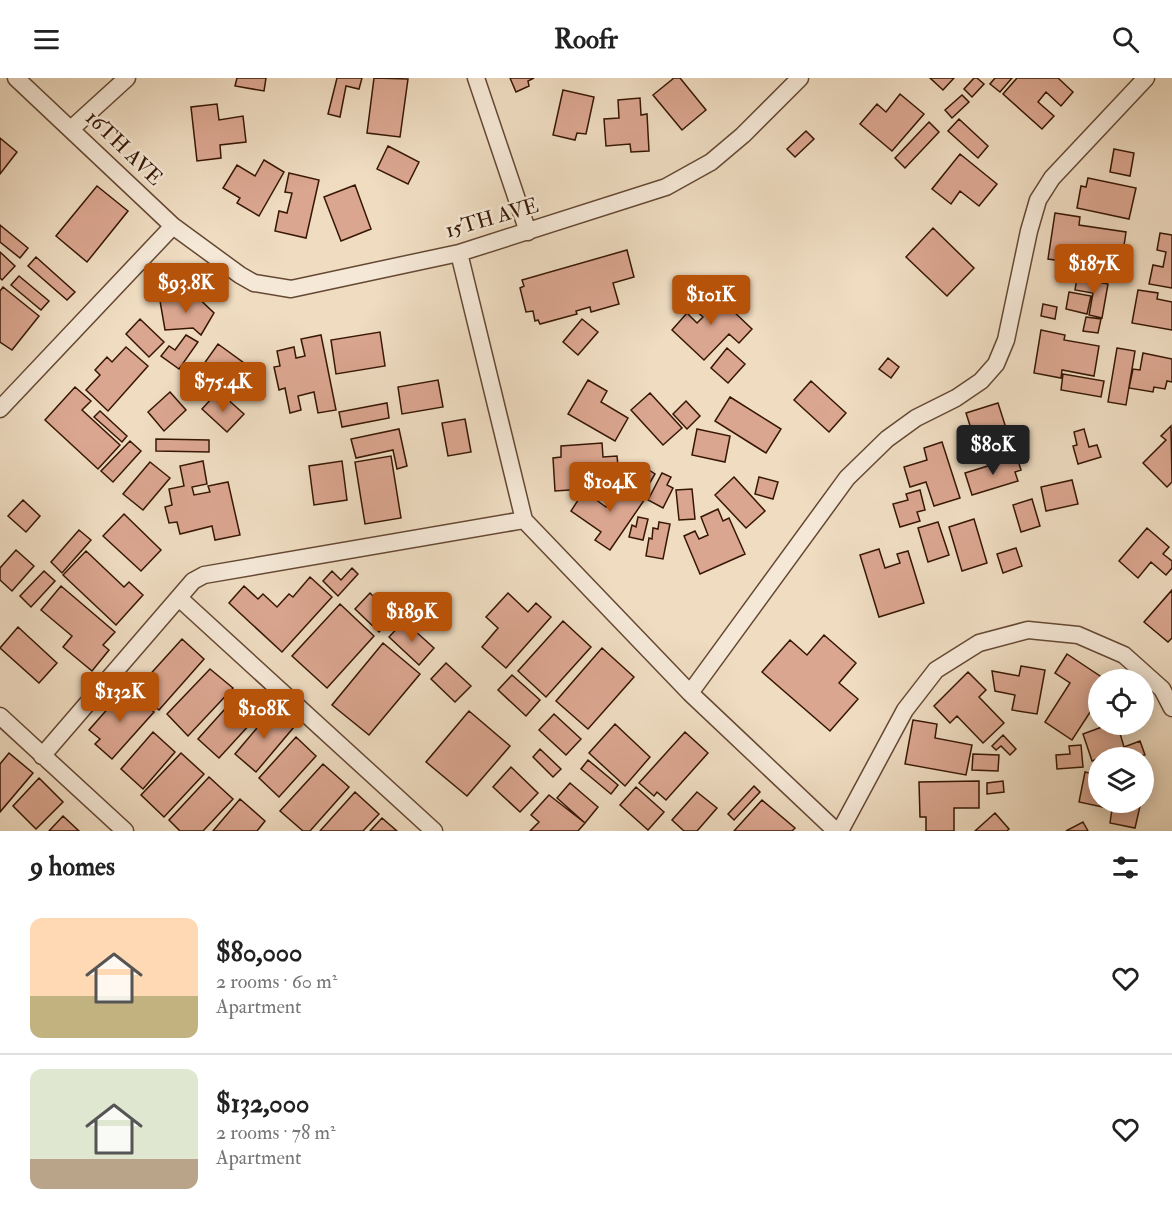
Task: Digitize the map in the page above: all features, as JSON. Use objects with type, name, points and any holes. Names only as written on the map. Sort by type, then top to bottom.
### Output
[{"type":"street","name":"16TH AVE","points":[[16,78],[173,226]]},
{"type":"street","points":[[71,129],[127,78]]},
{"type":"street","points":[[476,78],[528,232]]},
{"type":"street","name":"15TH AVE","points":[[173,226],[240,275],[254,283],[268,287],[291,289],[459,253],[666,188],[711,162],[743,135],[800,78]]},
{"type":"street","points":[[690,693],[848,478],[887,439],[916,418],[956,398],[981,381],[996,364],[1006,340],[1029,231],[1038,200],[1052,178],[1146,78]]},
{"type":"street","points":[[0,409],[173,226]]},
{"type":"street","points":[[459,253],[524,520],[690,693],[836,831]]},
{"type":"street","points":[[42,756],[193,581],[204,575],[222,570],[524,520]]},
{"type":"street","points":[[179,597],[434,831]]},
{"type":"street","points":[[840,831],[905,710],[936,670],[979,643],[1028,630],[1078,635],[1124,655],[1162,689],[1172,708]]},
{"type":"street","points":[[0,716],[125,831]]},
{"type":"building","points":[[237,78],[266,78],[264,91],[235,86]]},
{"type":"building","points":[[337,78],[362,78],[359,89],[346,86],[340,117],[328,114]]},
{"type":"building","points":[[374,78],[408,79],[400,137],[367,133]]},
{"type":"building","points":[[510,78],[534,78],[528,81],[529,86],[516,92]]},
{"type":"building","points":[[674,78],[680,78],[706,110],[682,130],[653,95]]},
{"type":"building","points":[[930,78],[954,78],[943,90]]},
{"type":"building","points":[[974,78],[984,84],[972,97],[964,89]]},
{"type":"building","points":[[995,78],[1012,78],[1000,92],[990,84]]},
{"type":"building","points":[[1017,78],[1058,78],[1073,92],[1061,106],[1046,92],[1038,102],[1054,116],[1042,129],[1003,94]]},
{"type":"building","points":[[563,90],[594,97],[586,134],[577,133],[575,140],[553,135]]},
{"type":"building","points":[[900,94],[924,114],[892,151],[860,124],[877,104],[886,112]]},
{"type":"building","points":[[962,95],[969,102],[952,118],[945,110]]},
{"type":"building","points":[[640,98],[641,115],[647,114],[649,151],[631,152],[630,144],[606,146],[604,119],[619,118],[618,100]]},
{"type":"building","points":[[217,104],[219,120],[243,116],[246,142],[220,145],[221,158],[197,161],[191,107]]},
{"type":"building","points":[[959,119],[988,146],[978,158],[948,131]]},
{"type":"building","points":[[929,122],[939,132],[905,168],[895,158]]},
{"type":"building","points":[[806,131],[814,139],[795,157],[787,149]]},
{"type":"building","points":[[0,138],[17,152],[0,174]]},
{"type":"building","points":[[388,146],[419,162],[408,184],[377,169]]},
{"type":"building","points":[[1114,149],[1134,153],[1130,176],[1110,172]]},
{"type":"building","points":[[960,154],[997,184],[979,206],[960,191],[951,204],[932,189]]},
{"type":"building","points":[[264,160],[284,172],[259,216],[237,203],[240,198],[223,188],[237,165],[255,176]]},
{"type":"building","points":[[289,173],[319,180],[306,238],[275,231],[279,211],[287,213],[292,193],[285,192]]},
{"type":"building","points":[[1088,178],[1136,188],[1129,219],[1077,208],[1081,186],[1086,187]]},
{"type":"building","points":[[355,185],[371,229],[341,241],[324,197]]},
{"type":"building","points":[[97,186],[128,211],[87,262],[56,236]]},
{"type":"building","points":[[1055,213],[1080,217],[1079,225],[1126,232],[1122,259],[1077,253],[1076,263],[1048,259]]},
{"type":"building","points":[[0,225],[28,248],[20,258],[0,242]]},
{"type":"building","points":[[933,228],[974,268],[947,296],[906,257]]},
{"type":"building","points":[[1160,233],[1172,235],[1172,288],[1149,284],[1153,265],[1163,267],[1166,252],[1157,250]]},
{"type":"building","points":[[627,250],[634,277],[613,283],[619,304],[591,312],[590,307],[576,311],[577,314],[540,324],[538,320],[535,321],[533,311],[526,312],[520,288],[524,286],[522,280]]},
{"type":"building","points":[[0,252],[15,266],[2,280],[0,278]]},
{"type":"building","points":[[36,257],[75,292],[67,300],[28,266]]},
{"type":"building","points":[[1094,261],[1127,266],[1124,280],[1092,275]]},
{"type":"building","points":[[19,276],[49,301],[41,310],[11,285]]},
{"type":"building","points":[[1077,278],[1108,284],[1102,318],[1089,315],[1093,293],[1075,290]]},
{"type":"building","points":[[3,287],[39,316],[12,350],[0,342],[0,291]]},
{"type":"building","points":[[711,290],[752,329],[739,343],[729,334],[704,360],[672,330],[687,313],[697,323],[703,317],[694,309]]},
{"type":"building","points":[[1138,290],[1158,293],[1157,299],[1172,302],[1172,330],[1132,323]]},
{"type":"building","points":[[191,291],[214,313],[201,335],[193,328],[165,330],[160,301],[184,299]]},
{"type":"building","points":[[1069,292],[1091,296],[1087,314],[1066,309]]},
{"type":"building","points":[[1043,304],[1057,307],[1055,319],[1041,316]]},
{"type":"building","points":[[1086,317],[1101,319],[1098,333],[1083,331]]},
{"type":"building","points":[[140,319],[164,342],[149,357],[126,334]]},
{"type":"building","points":[[582,319],[598,332],[578,355],[563,342]]},
{"type":"building","points":[[1041,330],[1065,335],[1064,340],[1099,346],[1094,376],[1062,370],[1061,378],[1034,373]]},
{"type":"building","points":[[380,332],[385,366],[336,374],[331,340]]},
{"type":"building","points":[[186,335],[198,342],[179,369],[161,356],[169,346],[175,350]]},
{"type":"building","points":[[321,335],[336,410],[318,413],[314,392],[298,396],[301,410],[290,413],[285,388],[279,390],[274,367],[280,366],[277,351],[294,347],[296,358],[305,356],[301,339]]},
{"type":"building","points":[[218,344],[244,363],[222,394],[196,375]]},
{"type":"building","points":[[126,347],[148,366],[108,411],[86,390],[100,375],[95,370],[107,357],[112,362]]},
{"type":"building","points":[[727,348],[745,364],[728,383],[711,368]]},
{"type":"building","points":[[1117,348],[1135,351],[1126,405],[1108,402]]},
{"type":"building","points":[[1143,353],[1172,359],[1172,382],[1167,381],[1165,389],[1154,387],[1153,392],[1129,388],[1133,369],[1140,370]]},
{"type":"building","points":[[888,358],[899,367],[891,378],[879,369]]},
{"type":"building","points":[[1063,374],[1104,381],[1101,397],[1061,390]]},
{"type":"building","points":[[438,380],[443,407],[402,414],[398,387]]},
{"type":"building","points":[[588,380],[607,391],[601,402],[628,418],[615,441],[568,414]]},
{"type":"building","points":[[811,381],[846,413],[829,432],[794,400]]},
{"type":"building","points":[[75,387],[91,401],[82,410],[120,445],[98,469],[45,420]]},
{"type":"building","points":[[170,392],[186,410],[164,431],[148,412]]},
{"type":"building","points":[[650,393],[682,428],[663,445],[631,410]]},
{"type":"building","points":[[213,397],[219,403],[225,397],[244,414],[227,432],[202,409]]},
{"type":"building","points":[[730,397],[781,429],[766,453],[715,421]]},
{"type":"building","points":[[686,401],[700,416],[687,429],[673,414]]},
{"type":"building","points":[[387,403],[389,418],[342,427],[339,412]]},
{"type":"building","points":[[998,403],[1014,453],[986,461],[977,434],[973,435],[966,413]]},
{"type":"building","points":[[100,411],[127,436],[122,442],[94,417]]},
{"type":"building","points":[[465,419],[471,452],[448,456],[442,423]]},
{"type":"building","points":[[1171,426],[1172,482],[1167,487],[1143,463],[1166,440],[1161,436]]},
{"type":"building","points":[[399,429],[407,466],[397,469],[393,450],[356,458],[351,439]]},
{"type":"building","points":[[697,429],[730,436],[725,462],[692,455]]},
{"type":"building","points":[[1084,429],[1089,447],[1097,445],[1101,457],[1078,464],[1073,446],[1077,445],[1074,432]]},
{"type":"building","points":[[156,439],[209,440],[209,452],[156,451]]},
{"type":"building","points":[[130,441],[141,451],[113,482],[101,471]]},
{"type":"building","points":[[942,442],[960,498],[934,506],[926,482],[910,487],[904,467],[927,460],[924,448]]},
{"type":"building","points":[[602,443],[603,457],[617,456],[619,475],[585,480],[585,489],[555,491],[553,458],[561,457],[561,446]]},
{"type":"building","points":[[391,456],[401,518],[365,524],[355,462]]},
{"type":"building","points":[[1017,457],[1021,470],[1015,472],[1018,481],[972,495],[965,473]]},
{"type":"building","points":[[203,461],[207,484],[192,487],[194,495],[210,492],[208,486],[228,482],[240,535],[215,540],[212,526],[180,534],[177,522],[169,523],[165,507],[172,505],[169,489],[184,486],[180,466]]},
{"type":"building","points":[[342,461],[347,500],[314,505],[309,466]]},
{"type":"building","points":[[150,462],[170,478],[143,510],[123,494]]},
{"type":"building","points":[[646,468],[655,474],[645,491],[630,482],[635,473],[641,477]]},
{"type":"building","points":[[662,473],[671,477],[667,485],[673,488],[663,508],[648,500]]},
{"type":"building","points":[[734,477],[765,511],[746,528],[715,495]]},
{"type":"building","points":[[759,477],[778,482],[773,499],[755,494]]},
{"type":"building","points":[[624,480],[647,496],[610,550],[595,540],[601,532],[571,511],[584,491],[606,507]]},
{"type":"building","points":[[1072,480],[1078,504],[1046,511],[1041,487]]},
{"type":"building","points":[[692,489],[695,519],[679,520],[676,490]]},
{"type":"building","points":[[920,490],[925,510],[917,512],[920,521],[900,527],[893,504],[908,500],[906,494]]},
{"type":"building","points":[[1032,499],[1040,526],[1021,532],[1013,505]]},
{"type":"building","points":[[23,500],[40,516],[26,532],[8,516]]},
{"type":"building","points":[[718,509],[723,521],[729,518],[745,554],[700,574],[684,536],[695,531],[699,539],[708,535],[701,517]]},
{"type":"building","points":[[124,514],[161,550],[141,571],[103,536]]},
{"type":"building","points":[[638,517],[648,519],[643,540],[629,537],[632,525],[636,527]]},
{"type":"building","points":[[974,519],[987,563],[962,571],[949,527]]},
{"type":"building","points":[[659,522],[670,524],[663,559],[646,556],[649,538],[652,539],[653,528],[658,529]]},
{"type":"building","points":[[938,522],[949,555],[928,562],[918,528]]},
{"type":"building","points":[[1147,528],[1169,547],[1163,554],[1172,561],[1172,568],[1166,575],[1151,562],[1138,578],[1119,561]]},
{"type":"building","points":[[79,530],[91,540],[62,573],[51,562]]},
{"type":"building","points":[[1016,548],[1022,566],[1003,573],[997,554]]},
{"type":"building","points":[[879,549],[885,568],[900,563],[897,554],[908,551],[924,603],[879,617],[860,555]]},
{"type":"building","points":[[16,550],[34,566],[12,591],[0,580],[0,568]]},
{"type":"building","points":[[86,551],[124,587],[129,582],[143,595],[116,625],[63,575]]},
{"type":"building","points":[[352,568],[358,574],[338,596],[323,581],[332,571],[341,580]]},
{"type":"building","points":[[44,571],[55,581],[31,607],[20,596]]},
{"type":"building","points":[[310,577],[332,597],[282,652],[229,603],[244,586],[258,599],[263,594],[277,607],[289,594],[293,597]]},
{"type":"building","points":[[61,586],[115,632],[103,645],[109,650],[92,671],[63,647],[72,636],[41,610]]},
{"type":"building","points":[[1172,590],[1172,638],[1168,642],[1144,622]]},
{"type":"building","points":[[370,593],[394,617],[379,632],[355,609]]},
{"type":"building","points":[[508,593],[528,612],[536,603],[551,617],[506,668],[482,647],[498,628],[486,617]]},
{"type":"building","points":[[340,604],[374,636],[327,688],[292,656]]},
{"type":"building","points":[[404,621],[434,648],[419,665],[389,637]]},
{"type":"building","points":[[563,621],[591,647],[546,697],[518,671]]},
{"type":"building","points":[[18,627],[57,663],[39,683],[0,648]]},
{"type":"building","points":[[824,635],[856,663],[839,683],[858,699],[830,731],[762,672],[790,640],[807,655]]},
{"type":"building","points":[[182,639],[204,659],[159,710],[136,690]]},
{"type":"building","points":[[383,643],[420,674],[369,735],[332,705]]},
{"type":"building","points":[[602,648],[634,677],[588,729],[556,701]]},
{"type":"building","points":[[1067,654],[1090,669],[1088,715],[1072,740],[1045,722],[1070,683],[1055,673]]},
{"type":"building","points":[[446,663],[471,686],[455,702],[431,679]]},
{"type":"building","points":[[1021,666],[1045,670],[1037,714],[1012,710],[1015,695],[995,691],[992,671],[1019,676]]},
{"type":"building","points":[[210,669],[233,688],[188,736],[167,714]]},
{"type":"building","points":[[968,672],[986,690],[979,697],[1004,723],[983,743],[957,716],[950,723],[934,706]]},
{"type":"building","points":[[512,675],[540,700],[526,716],[498,690]]},
{"type":"building","points":[[126,688],[154,712],[112,759],[95,744],[100,739],[89,730]]},
{"type":"building","points":[[242,690],[264,709],[219,758],[198,739]]},
{"type":"building","points":[[273,709],[294,727],[256,772],[235,754]]},
{"type":"building","points":[[469,711],[510,746],[467,796],[426,762]]},
{"type":"building","points":[[554,714],[581,739],[566,755],[539,730]]},
{"type":"building","points":[[913,720],[937,724],[935,738],[972,745],[966,775],[905,764]]},
{"type":"building","points":[[615,724],[650,757],[625,786],[589,753]]},
{"type":"building","points":[[153,732],[175,752],[143,789],[121,769]]},
{"type":"building","points":[[685,732],[708,753],[666,800],[657,792],[654,796],[639,783]]},
{"type":"building","points":[[1088,732],[1088,735],[1120,735],[1124,747],[1088,747],[1088,749],[1083,734]]},
{"type":"building","points":[[1003,735],[1016,749],[1010,755],[1001,746],[996,750],[992,746]]},
{"type":"building","points":[[296,737],[316,756],[279,797],[259,778]]},
{"type":"building","points":[[1140,741],[1142,747],[1124,747]]},
{"type":"building","points":[[1081,745],[1083,767],[1057,769],[1056,755],[1070,754],[1069,746]]},
{"type":"building","points":[[540,749],[561,769],[553,777],[533,757]]},
{"type":"building","points":[[9,753],[33,773],[0,812],[0,764]]},
{"type":"building","points":[[181,753],[204,774],[164,817],[141,795]]},
{"type":"building","points":[[973,754],[999,755],[998,771],[972,770]]},
{"type":"building","points":[[588,760],[618,785],[611,794],[581,769]]},
{"type":"building","points":[[323,764],[349,787],[310,831],[303,831],[280,811]]},
{"type":"building","points":[[511,767],[538,793],[520,812],[493,787]]},
{"type":"building","points":[[1085,772],[1088,773],[1088,804],[1079,802]]},
{"type":"building","points":[[209,777],[233,799],[203,831],[180,831],[169,820]]},
{"type":"building","points":[[39,778],[63,802],[36,829],[13,806]]},
{"type":"building","points":[[979,781],[979,808],[954,808],[954,831],[926,831],[926,817],[920,817],[919,782]]},
{"type":"building","points":[[1003,781],[1004,792],[987,794],[987,783]]},
{"type":"building","points":[[570,783],[598,807],[585,823],[557,798]]},
{"type":"building","points":[[754,786],[760,792],[734,820],[728,814]]},
{"type":"building","points":[[636,787],[664,812],[648,830],[620,805]]},
{"type":"building","points":[[355,792],[379,814],[363,831],[320,831]]},
{"type":"building","points":[[697,792],[717,808],[697,831],[684,831],[672,820]]},
{"type":"building","points":[[549,795],[585,823],[578,831],[530,831],[539,822],[531,815]]},
{"type":"building","points":[[240,799],[265,821],[257,831],[213,831]]},
{"type":"building","points":[[762,800],[795,828],[792,831],[734,831]]},
{"type":"building","points":[[995,813],[1009,829],[1007,831],[975,831]]},
{"type":"building","points":[[1111,813],[1138,813],[1135,828],[1110,823]]},
{"type":"building","points":[[63,816],[79,831],[49,831]]},
{"type":"building","points":[[382,818],[397,831],[370,831]]},
{"type":"building","points":[[1083,822],[1088,831],[1066,831]]}]
